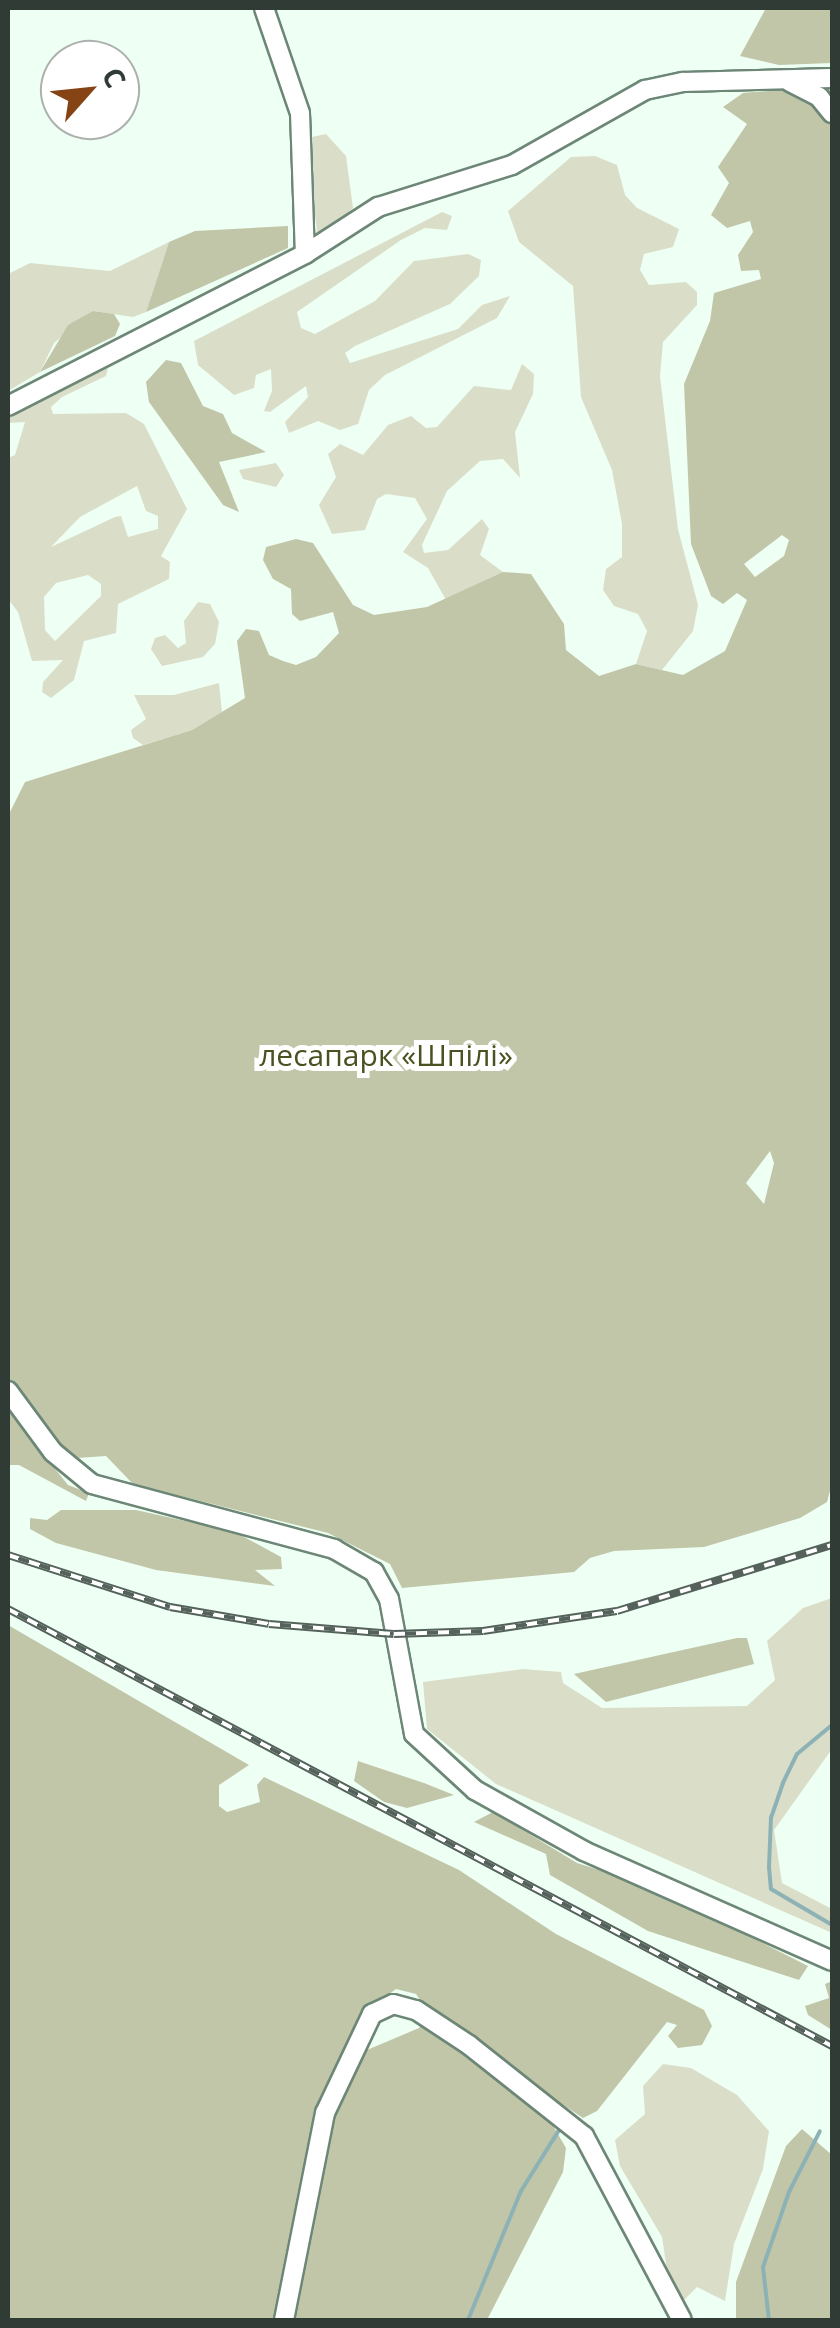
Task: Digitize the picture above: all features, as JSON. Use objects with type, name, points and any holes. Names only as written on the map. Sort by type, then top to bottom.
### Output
[{"type":"street","points":[[264,8],[300,113],[305,254]]},
{"type":"street","points":[[8,406],[305,254],[405,194],[554,147],[645,90],[683,82],[832,78]]},
{"type":"street","points":[[790,82],[819,96],[832,113]]},
{"type":"street","points":[[8,1391],[53,1452],[92,1484],[334,1549],[374,1572],[389,1599],[414,1734],[475,1790],[584,1851],[832,1961]]},
{"type":"street","points":[[284,2320],[325,2113],[372,2014],[393,2004],[416,2010],[469,2045],[584,2136],[682,2320]]},
{"type":"green space","points":[[766,8],[832,8],[832,63],[779,65],[740,56]]},
{"type":"green space","name":"лесапарк «Шпілі»","points":[[832,86],[832,1483],[827,1502],[800,1518],[704,1547],[614,1551],[590,1558],[574,1572],[402,1588],[390,1564],[328,1533],[133,1484],[106,1456],[48,1460],[68,1485],[89,1493],[86,1501],[19,1465],[8,1465],[8,816],[25,782],[192,730],[245,698],[237,641],[246,629],[259,631],[269,655],[283,661],[296,665],[316,657],[339,633],[333,612],[300,621],[292,614],[291,589],[273,579],[263,560],[266,547],[296,539],[313,543],[353,605],[374,615],[427,607],[503,572],[531,574],[564,624],[566,650],[599,676],[636,664],[683,675],[725,651],[747,600],[737,593],[723,604],[711,596],[691,544],[684,384],[710,321],[714,293],[761,279],[759,270],[741,271],[738,255],[753,232],[750,221],[727,228],[711,215],[729,183],[718,167],[747,124],[723,107],[743,93]],"holes":[[[782,535],[789,540],[784,556],[755,577],[744,564]],[[770,1151],[774,1163],[764,1204],[746,1183]]]},
{"type":"green space","points":[[326,134],[346,156],[353,208],[331,231],[317,232],[307,147],[312,137]]},
{"type":"green space","points":[[595,156],[617,165],[625,195],[637,208],[679,229],[673,247],[644,254],[640,270],[649,285],[686,282],[697,292],[697,305],[663,342],[660,376],[678,529],[698,605],[693,631],[662,670],[636,664],[647,631],[638,614],[614,606],[603,590],[606,569],[622,557],[622,524],[612,470],[581,397],[573,286],[519,242],[508,211],[571,157]]},
{"type":"green space","points":[[442,212],[452,216],[447,230],[425,228],[401,240],[297,312],[301,328],[315,334],[375,301],[414,261],[468,254],[481,260],[479,276],[450,304],[355,346],[345,353],[350,363],[458,329],[482,305],[510,296],[497,318],[385,375],[369,390],[358,424],[340,430],[318,421],[289,433],[285,422],[308,397],[306,386],[270,412],[264,411],[272,391],[271,369],[256,375],[254,388],[234,395],[198,365],[194,341]]},
{"type":"green space","points":[[288,226],[288,248],[146,312],[169,242],[195,231]]},
{"type":"green space","points":[[169,242],[146,312],[133,317],[93,311],[54,343],[40,372],[8,391],[8,274],[30,263],[110,271]]},
{"type":"green space","points":[[93,311],[114,314],[120,324],[115,336],[40,372],[68,325]]},
{"type":"green space","points":[[166,360],[181,363],[203,406],[223,414],[232,433],[266,452],[219,462],[239,512],[223,505],[149,402],[146,382]]},
{"type":"green space","points":[[522,364],[534,374],[533,394],[515,432],[520,478],[503,459],[480,461],[447,491],[422,545],[424,553],[448,550],[482,519],[489,529],[480,555],[503,572],[446,600],[428,568],[403,552],[427,519],[415,498],[386,494],[377,499],[365,530],[332,534],[319,505],[336,477],[328,454],[340,444],[363,455],[388,425],[411,416],[426,428],[437,427],[474,386],[511,390]]},
{"type":"green space","points":[[108,368],[106,376],[62,397],[51,407],[53,414],[126,413],[144,424],[187,509],[161,556],[170,562],[169,579],[118,604],[116,633],[84,641],[74,680],[51,698],[42,692],[43,682],[63,660],[32,661],[18,612],[8,599],[8,458],[15,455],[25,422],[8,423],[8,416]],"holes":[[[137,486],[146,511],[158,516],[158,529],[128,537],[121,516],[115,517],[51,547],[80,517]],[[88,575],[101,584],[101,596],[55,641],[45,630],[44,597],[56,583]]]},
{"type":"green space","points":[[276,463],[284,475],[276,487],[243,479],[239,470]]},
{"type":"green space","points":[[198,602],[210,604],[219,622],[215,644],[203,657],[162,666],[151,649],[155,638],[165,635],[178,648],[186,643],[184,621]]},
{"type":"green space","points":[[219,683],[222,712],[192,730],[143,745],[133,738],[131,730],[146,719],[134,695],[174,695]]},
{"type":"green space","points":[[61,1510],[136,1510],[235,1532],[281,1557],[282,1569],[255,1570],[275,1586],[156,1570],[56,1543],[30,1529],[30,1518],[47,1520]]},
{"type":"green space","points":[[832,1598],[832,1749],[774,1830],[782,1883],[832,1909],[832,1933],[496,1784],[427,1729],[423,1682],[523,1669],[561,1672],[563,1683],[602,1708],[747,1706],[775,1680],[767,1641],[803,1608]]},
{"type":"green space","points":[[8,1625],[249,1765],[219,1785],[219,1806],[227,1812],[260,1802],[257,1785],[264,1777],[459,1870],[556,1934],[704,2010],[712,2026],[702,2045],[678,2048],[668,2036],[677,2025],[667,2022],[597,2111],[583,2118],[556,2100],[544,2110],[566,2148],[563,2172],[487,2320],[8,2320]],"holes":[[[396,1989],[416,1994],[428,2012],[419,2028],[367,2050],[364,2042],[377,2025],[380,2001]]]},
{"type":"green space","points":[[747,1638],[754,1664],[606,1702],[574,1674]]},
{"type":"green space","points":[[358,1761],[454,1795],[407,1808],[384,1802],[354,1781]]},
{"type":"green space","points":[[493,1812],[577,1863],[650,1886],[808,1966],[799,1980],[648,1931],[550,1875],[546,1854],[474,1822]]},
{"type":"green space","points":[[832,1981],[832,2030],[808,2015],[805,2006],[829,1998],[825,1984]]},
{"type":"green space","points":[[663,2064],[691,2068],[737,2095],[769,2131],[763,2169],[734,2244],[725,2301],[697,2287],[682,2302],[668,2277],[662,2237],[620,2166],[615,2140],[645,2114],[643,2086]]},
{"type":"green space","points":[[802,2129],[832,2155],[832,2320],[736,2320],[736,2282],[786,2146]]},
{"type":"waterway","points":[[832,1725],[797,1754],[783,1783],[771,1817],[769,1867],[771,1889],[832,1925]]},
{"type":"waterway","points":[[468,2320],[521,2191],[561,2127]]},
{"type":"waterway","points":[[769,2320],[763,2267],[789,2192],[820,2131]]},
{"type":"railway","points":[[8,1555],[170,1607],[269,1624],[394,1634],[483,1631],[617,1611],[832,1545]]},
{"type":"railway","points":[[8,1609],[832,2046]]}]
